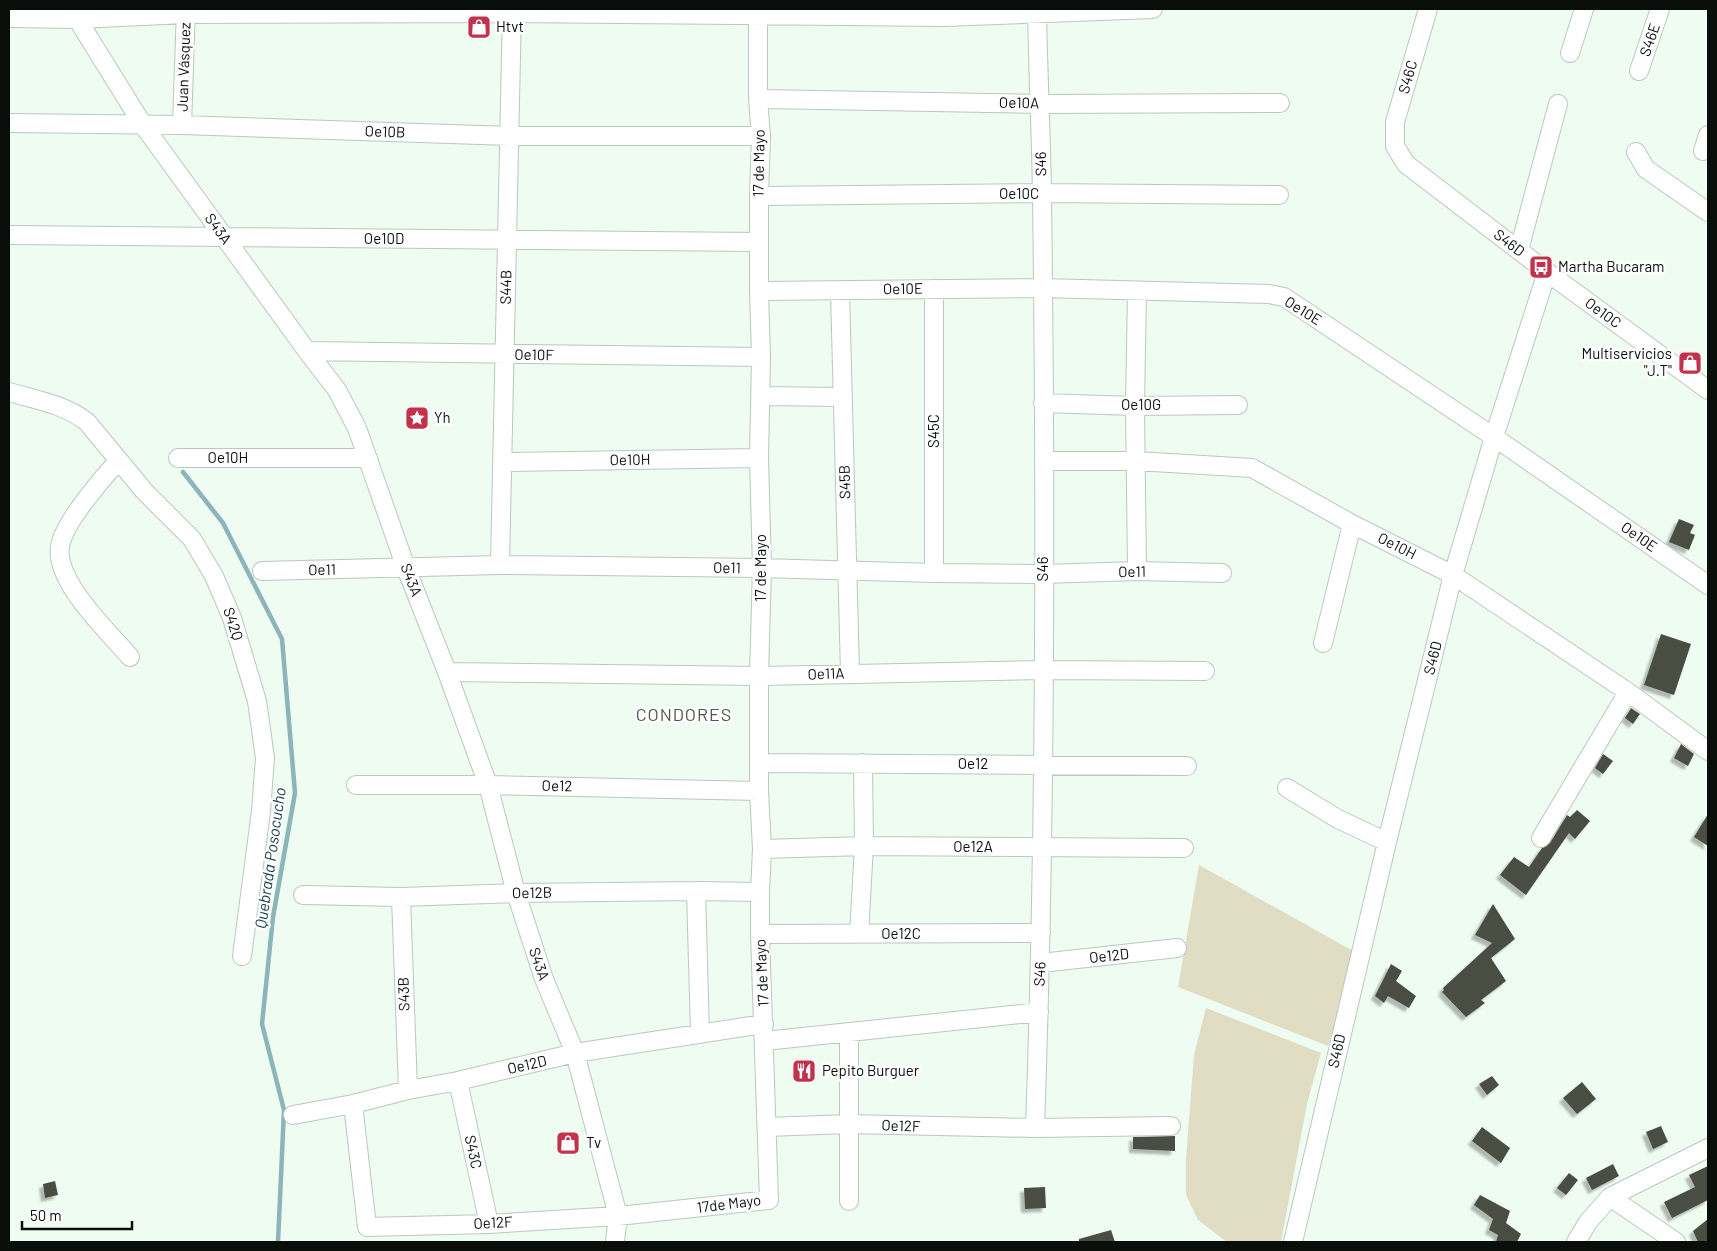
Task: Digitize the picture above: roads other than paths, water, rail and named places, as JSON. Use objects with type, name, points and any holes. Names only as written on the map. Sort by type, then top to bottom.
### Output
[{"type":"street","points":[[9,18],[74,14],[186,12],[945,13],[1153,9]]},
{"type":"street","name":"S46C","points":[[1395,146],[1395,122],[1428,9]]},
{"type":"street","points":[[1570,53],[1584,9]]},
{"type":"street","name":"S46E","points":[[1639,71],[1660,9]]},
{"type":"street","name":"S44B","points":[[500,566],[512,11]]},
{"type":"street","name":"Juan Vásquez","points":[[182,125],[186,12]]},
{"type":"street","name":"17 de Mayo","points":[[758,12],[758,99],[761,136],[759,196],[761,357],[759,458],[762,568],[759,676],[759,791],[762,849],[760,934],[767,1127]]},
{"type":"street","name":"S46","points":[[1035,1128],[1041,963],[1044,764],[1042,193],[1037,12]]},
{"type":"street","name":"S43A","points":[[74,14],[143,125],[306,351],[337,390],[357,428],[406,568],[488,784],[516,893],[544,979],[575,1053],[618,1216]]},
{"type":"street","name":"Oe10A","points":[[758,99],[1040,104],[1280,103]]},
{"type":"street","points":[[1519,250],[1558,104]]},
{"type":"street","name":"Oe10B","points":[[9,123],[182,125],[510,136],[761,136]]},
{"type":"street","name":"S46D","points":[[1292,1242],[1387,842],[1453,575],[1494,437],[1547,272],[1406,164],[1395,146]]},
{"type":"street","points":[[1636,152],[1646,169],[1708,212]]},
{"type":"street","name":"Oe10C","points":[[759,196],[1042,193],[1279,195]]},
{"type":"street","name":"Oe10D","points":[[9,235],[759,242]]},
{"type":"street","name":"Oe10C","points":[[1547,272],[1708,390]]},
{"type":"street","name":"Oe10E","points":[[759,291],[1042,288],[1269,294],[1284,297],[1494,437],[1708,585]]},
{"type":"street","name":"S45C","points":[[934,289],[934,573]]},
{"type":"street","name":"S45B","points":[[840,291],[850,673]]},
{"type":"street","points":[[1137,291],[1135,406],[1137,571]]},
{"type":"street","name":"Oe10F","points":[[306,351],[761,357]]},
{"type":"street","name":"S42Q","points":[[9,392],[60,406],[76,413],[87,422],[145,492],[192,540],[214,576],[232,618],[257,701],[265,758],[261,811],[242,956]]},
{"type":"street","points":[[760,396],[843,397]]},
{"type":"street","name":"Oe10G","points":[[1043,404],[1135,406],[1238,405]]},
{"type":"street","name":"Oe10H","points":[[178,458],[368,458]]},
{"type":"street","name":"Oe10H","points":[[502,462],[759,458]]},
{"type":"street","points":[[118,461],[96,486],[68,527],[61,543],[60,559],[67,580],[90,612],[130,656]]},
{"type":"street","name":"Oe10H","points":[[1044,461],[1137,461],[1252,468],[1352,524],[1453,575],[1628,692],[1708,751]]},
{"type":"street","points":[[1323,643],[1352,524]]},
{"type":"street","name":"Oe11","points":[[262,571],[500,566],[762,568],[934,573],[1044,574],[1137,571],[1222,573]]},
{"type":"street","name":"Oe11A","points":[[447,672],[759,676],[1043,670],[1204,671]]},
{"type":"street","points":[[1541,838],[1628,692]]},
{"type":"street","name":"Oe12","points":[[760,763],[1186,766]]},
{"type":"street","points":[[859,934],[864,846],[863,763]]},
{"type":"street","name":"Oe12","points":[[356,785],[488,784],[759,791]]},
{"type":"street","points":[[1286,788],[1338,819],[1387,842]]},
{"type":"street","name":"Oe12A","points":[[762,849],[864,846],[1184,848]]},
{"type":"street","points":[[696,890],[700,1034]]},
{"type":"street","name":"Oe12B","points":[[304,895],[401,897],[696,890],[760,892]]},
{"type":"street","name":"S43B","points":[[401,897],[408,1090]]},
{"type":"street","name":"Oe12C","points":[[760,934],[1041,933]]},
{"type":"street","name":"Oe12D","points":[[1041,963],[1177,948]]},
{"type":"street","name":"Oe12D","points":[[292,1115],[458,1081],[575,1053],[700,1034],[849,1032],[1039,1012]]},
{"type":"street","points":[[849,1032],[849,1201]]},
{"type":"street","name":"S43C","points":[[458,1081],[489,1224]]},
{"type":"street","name":"Oe12F","points":[[353,1104],[367,1227],[489,1224],[618,1216]]},
{"type":"street","name":"Oe12F","points":[[767,1127],[848,1124],[1035,1128],[1171,1126]]},
{"type":"street","name":"17de Mayo","points":[[618,1216],[769,1200],[767,1127]]},
{"type":"street","points":[[1576,1242],[1588,1222],[1610,1197],[1708,1148]]},
{"type":"street","points":[[1610,1197],[1676,1242]]},
{"type":"street","points":[[614,1242],[618,1216]]},
{"type":"waterway","name":"Quebrada Posocucho","points":[[183,472],[223,523],[282,639],[295,793],[273,917],[262,1024],[284,1110],[278,1242]]},
{"type":"place","name":"Htvt","points":[[479,27]]},
{"type":"place","name":"Martha Bucaram","points":[[1541,267]]},
{"type":"place","name":"Multiservicios \"J.T\"","points":[[1690,363]]},
{"type":"place","name":"Yh","points":[[417,418]]},
{"type":"place","name":"Pepito Burguer","points":[[804,1071]]},
{"type":"place","name":"Tv","points":[[568,1143]]},
{"type":"district","name":"CONDORES","points":[[684,715]]}]
